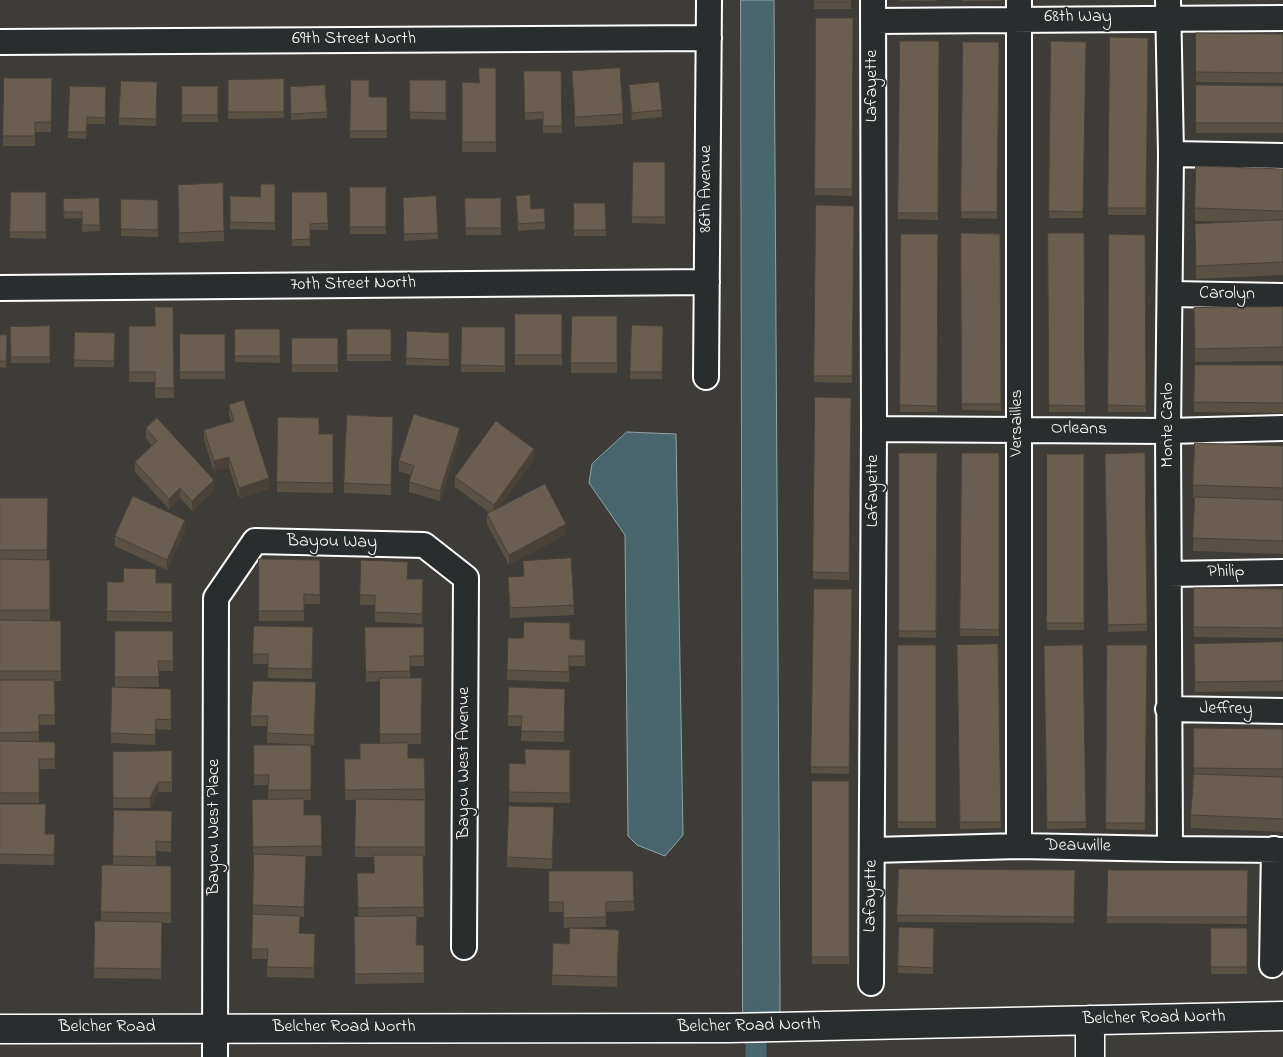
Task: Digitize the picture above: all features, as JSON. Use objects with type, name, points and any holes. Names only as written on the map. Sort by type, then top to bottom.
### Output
[{"type":"main road","name":"Belcher Road North","points":[[215,1028],[730,1028],[1283,1016]]},
{"type":"main road","points":[[1090,1020],[1090,1057]]},
{"type":"main road","name":"Belcher Road","points":[[0,1029],[215,1028]]},
{"type":"street","name":"86th Avenue","points":[[706,377],[709,0]]},
{"type":"street","name":"Versailles","points":[[1019,9],[1019,846]]},
{"type":"street","name":"68th Way","points":[[873,10],[1168,9],[1283,18]]},
{"type":"street","name":"Monte Carlo","points":[[1168,9],[1171,154],[1171,294],[1168,431],[1170,849]]},
{"type":"street","name":"Lafayette","points":[[871,983],[874,429],[873,10]]},
{"type":"street","name":"69th Street North","points":[[0,42],[709,38]]},
{"type":"street","points":[[1171,154],[1283,156]]},
{"type":"street","name":"70th Street North","points":[[0,288],[707,282]]},
{"type":"street","name":"Carolyn","points":[[1171,294],[1283,296]]},
{"type":"street","name":"Orleans","points":[[874,429],[1168,431],[1283,428]]},
{"type":"street","name":"Bayou Way","points":[[216,598],[255,541],[424,545],[466,578]]},
{"type":"street","name":"Philip","points":[[1169,574],[1283,572]]},
{"type":"street","name":"Bayou West Avenue","points":[[464,947],[466,578]]},
{"type":"street","name":"Bayou West Place","points":[[215,1057],[216,598]]},
{"type":"street","name":"Jeffrey","points":[[1168,709],[1283,711]]},
{"type":"street","name":"Deauville","points":[[873,850],[1019,846],[1279,849]]},
{"type":"street","points":[[1272,965],[1279,849]]},
{"type":"water","points":[[741,0],[774,0],[780,982],[780,1016],[743,1017]]},
{"type":"water","points":[[627,432],[676,434],[683,835],[665,856],[637,845],[628,836],[625,535],[589,483],[592,464]]},
{"type":"building","points":[[814,0],[851,0],[851,2],[814,2]]},
{"type":"building","points":[[816,18],[853,18],[852,189],[815,189]]},
{"type":"building","points":[[1196,33],[1283,34],[1283,73],[1196,72]]},
{"type":"building","points":[[1110,37],[1148,38],[1146,208],[1108,208]]},
{"type":"building","points":[[900,41],[939,41],[938,213],[898,213]]},
{"type":"building","points":[[1051,41],[1086,42],[1083,212],[1049,211]]},
{"type":"building","points":[[963,42],[999,42],[997,212],[961,212]]},
{"type":"building","points":[[479,68],[496,68],[496,142],[462,142],[462,82],[479,83]]},
{"type":"building","points":[[620,68],[623,114],[575,117],[572,71]]},
{"type":"building","points":[[524,71],[561,71],[562,126],[543,126],[543,112],[525,113]]},
{"type":"building","points":[[4,78],[52,78],[51,122],[35,122],[35,136],[3,136]]},
{"type":"building","points":[[284,79],[284,112],[228,112],[228,80]]},
{"type":"building","points":[[351,80],[369,80],[369,97],[387,97],[387,131],[350,131]]},
{"type":"building","points":[[410,80],[446,80],[446,113],[410,112]]},
{"type":"building","points":[[121,81],[157,82],[156,119],[119,118]]},
{"type":"building","points":[[659,82],[662,110],[632,113],[629,85]]},
{"type":"building","points":[[325,85],[327,112],[291,114],[290,87]]},
{"type":"building","points":[[1196,85],[1283,86],[1283,123],[1196,123]]},
{"type":"building","points":[[70,86],[106,87],[105,118],[87,117],[86,132],[68,132]]},
{"type":"building","points":[[182,86],[218,86],[218,115],[182,115]]},
{"type":"building","points":[[633,162],[665,162],[665,217],[632,217]]},
{"type":"building","points":[[1196,166],[1283,169],[1283,211],[1195,208]]},
{"type":"building","points":[[223,183],[224,231],[179,233],[178,185]]},
{"type":"building","points":[[261,184],[275,184],[275,223],[230,222],[230,196],[260,197]]},
{"type":"building","points":[[350,187],[386,187],[386,227],[350,227]]},
{"type":"building","points":[[11,192],[46,192],[46,232],[10,232]]},
{"type":"building","points":[[292,192],[327,192],[328,223],[310,224],[310,239],[292,240]]},
{"type":"building","points":[[530,195],[531,209],[544,208],[545,222],[518,224],[516,196]]},
{"type":"building","points":[[436,196],[438,233],[404,234],[403,198]]},
{"type":"building","points":[[99,198],[100,225],[82,225],[82,212],[64,212],[63,199]]},
{"type":"building","points":[[465,198],[501,198],[501,228],[466,228]]},
{"type":"building","points":[[121,199],[158,200],[158,230],[121,229]]},
{"type":"building","points":[[574,203],[605,203],[606,230],[574,230]]},
{"type":"building","points":[[816,205],[854,206],[852,376],[814,376]]},
{"type":"building","points":[[1283,220],[1283,262],[1196,266],[1195,224]]},
{"type":"building","points":[[961,233],[1000,234],[1001,404],[962,404]]},
{"type":"building","points":[[1048,233],[1084,233],[1085,406],[1049,405]]},
{"type":"building","points":[[901,234],[938,234],[937,406],[900,405]]},
{"type":"building","points":[[1109,234],[1145,235],[1146,406],[1108,405]]},
{"type":"building","points":[[155,307],[173,307],[174,388],[155,388],[155,372],[129,372],[129,326],[155,326]]},
{"type":"building","points":[[1283,307],[1283,347],[1195,349],[1194,308]]},
{"type":"building","points":[[515,314],[562,314],[562,355],[515,355]]},
{"type":"building","points":[[572,316],[617,316],[617,363],[571,363]]},
{"type":"building","points":[[632,325],[663,326],[662,372],[630,372]]},
{"type":"building","points":[[50,326],[50,357],[11,357],[10,327]]},
{"type":"building","points":[[462,327],[505,327],[505,366],[461,365]]},
{"type":"building","points":[[235,329],[280,329],[280,356],[235,356]]},
{"type":"building","points":[[347,329],[391,329],[391,355],[347,355]]},
{"type":"building","points":[[407,331],[449,333],[449,360],[406,358]]},
{"type":"building","points":[[75,332],[115,333],[114,361],[74,360]]},
{"type":"building","points":[[180,334],[225,334],[225,372],[180,372]]},
{"type":"building","points":[[0,335],[7,335],[6,361],[0,361]]},
{"type":"building","points":[[292,338],[338,338],[338,365],[292,365]]},
{"type":"building","points":[[1195,365],[1283,365],[1283,403],[1194,402]]},
{"type":"building","points":[[815,397],[851,398],[849,573],[813,572]]},
{"type":"building","points":[[244,400],[269,478],[239,488],[229,457],[214,461],[204,430],[234,421],[229,405]]},
{"type":"building","points":[[414,414],[460,428],[440,491],[409,482],[414,466],[399,461]]},
{"type":"building","points":[[347,415],[393,417],[391,485],[344,483]]},
{"type":"building","points":[[278,417],[319,418],[319,434],[333,434],[333,483],[277,482]]},
{"type":"building","points":[[157,418],[214,480],[192,501],[180,488],[169,499],[135,462],[157,441],[146,428]]},
{"type":"building","points":[[496,421],[534,449],[494,505],[455,477]]},
{"type":"building","points":[[1195,443],[1283,446],[1283,488],[1193,485]]},
{"type":"building","points":[[899,453],[937,453],[936,631],[899,631]]},
{"type":"building","points":[[962,453],[999,453],[999,630],[960,629]]},
{"type":"building","points":[[1145,453],[1147,624],[1108,625],[1105,454]]},
{"type":"building","points":[[1047,454],[1084,454],[1084,623],[1047,623]]},
{"type":"building","points":[[545,484],[566,524],[509,555],[487,514]]},
{"type":"building","points":[[133,496],[185,520],[167,560],[115,536]]},
{"type":"building","points":[[1195,497],[1283,500],[1283,541],[1193,538]]},
{"type":"building","points":[[0,498],[48,498],[47,550],[0,550]]},
{"type":"building","points":[[571,558],[574,605],[510,608],[508,577],[524,576],[523,561]]},
{"type":"building","points":[[0,559],[50,560],[50,610],[0,610]]},
{"type":"building","points":[[259,559],[320,560],[320,595],[304,594],[304,611],[259,611]]},
{"type":"building","points":[[361,560],[408,562],[407,579],[423,579],[422,614],[375,612],[375,595],[360,595]]},
{"type":"building","points":[[124,568],[156,569],[156,583],[172,583],[172,612],[107,611],[107,582],[123,582]]},
{"type":"building","points":[[1194,588],[1283,589],[1283,628],[1194,627]]},
{"type":"building","points":[[814,589],[852,589],[849,767],[811,767]]},
{"type":"building","points":[[0,620],[61,621],[61,671],[0,671]]},
{"type":"building","points":[[524,622],[570,623],[570,639],[585,640],[585,656],[569,656],[569,672],[507,670],[508,638],[523,638]]},
{"type":"building","points":[[254,626],[313,627],[312,669],[268,668],[268,654],[253,654]]},
{"type":"building","points":[[365,627],[424,627],[424,656],[410,656],[410,671],[366,672]]},
{"type":"building","points":[[115,631],[173,631],[173,661],[158,661],[159,677],[115,677]]},
{"type":"building","points":[[1283,642],[1283,681],[1195,682],[1194,644]]},
{"type":"building","points":[[998,644],[1001,822],[960,822],[957,645]]},
{"type":"building","points":[[898,645],[936,645],[936,822],[898,822]]},
{"type":"building","points":[[1083,645],[1086,822],[1047,822],[1044,646]]},
{"type":"building","points":[[1107,645],[1147,645],[1145,823],[1106,823]]},
{"type":"building","points":[[380,678],[422,678],[421,734],[380,734]]},
{"type":"building","points":[[0,680],[54,680],[55,715],[39,715],[39,732],[0,733]]},
{"type":"building","points":[[253,681],[316,682],[314,735],[267,733],[268,716],[251,716]]},
{"type":"building","points":[[112,687],[171,689],[171,720],[156,719],[155,735],[111,733]]},
{"type":"building","points":[[509,687],[565,689],[564,732],[521,731],[522,716],[508,716]]},
{"type":"building","points":[[1194,728],[1283,729],[1283,769],[1194,768]]},
{"type":"building","points":[[0,741],[55,742],[55,759],[39,759],[39,793],[0,793]]},
{"type":"building","points":[[408,743],[408,758],[424,758],[425,789],[345,790],[344,759],[360,759],[360,744]]},
{"type":"building","points":[[254,745],[311,745],[311,790],[268,790],[269,775],[254,775]]},
{"type":"building","points":[[525,749],[570,750],[570,793],[509,792],[509,763],[525,764]]},
{"type":"building","points":[[172,751],[172,782],[158,782],[150,798],[113,798],[113,752]]},
{"type":"building","points":[[1194,774],[1283,777],[1283,819],[1191,815]]},
{"type":"building","points":[[812,781],[849,781],[849,957],[812,957]]},
{"type":"building","points":[[304,799],[304,815],[321,815],[322,846],[253,847],[252,800]]},
{"type":"building","points":[[356,799],[425,800],[425,847],[355,847]]},
{"type":"building","points":[[0,804],[46,804],[45,834],[55,834],[54,855],[0,854]]},
{"type":"building","points":[[509,806],[554,807],[552,859],[507,857]]},
{"type":"building","points":[[114,810],[172,811],[171,842],[156,841],[156,857],[113,856]]},
{"type":"building","points":[[254,854],[306,856],[304,907],[253,905]]},
{"type":"building","points":[[374,855],[423,855],[424,907],[358,908],[357,873],[374,873]]},
{"type":"building","points":[[102,865],[171,866],[171,913],[101,912]]},
{"type":"building","points":[[899,869],[1075,870],[1074,917],[897,915]]},
{"type":"building","points":[[1108,870],[1248,870],[1247,917],[1107,917]]},
{"type":"building","points":[[549,871],[633,871],[634,901],[606,902],[606,917],[564,918],[563,902],[549,902]]},
{"type":"building","points":[[253,914],[300,916],[299,933],[315,934],[314,968],[267,967],[268,949],[252,949]]},
{"type":"building","points":[[417,916],[416,945],[424,945],[424,973],[355,974],[354,917]]},
{"type":"building","points":[[95,921],[162,922],[161,969],[94,968]]},
{"type":"building","points":[[899,927],[934,928],[933,968],[898,966]]},
{"type":"building","points":[[570,928],[619,930],[617,977],[552,975],[553,943],[569,944]]},
{"type":"building","points":[[1211,928],[1247,928],[1247,967],[1211,967]]},
{"type":"waterway","points":[[756,1013],[756,1057]]}]
